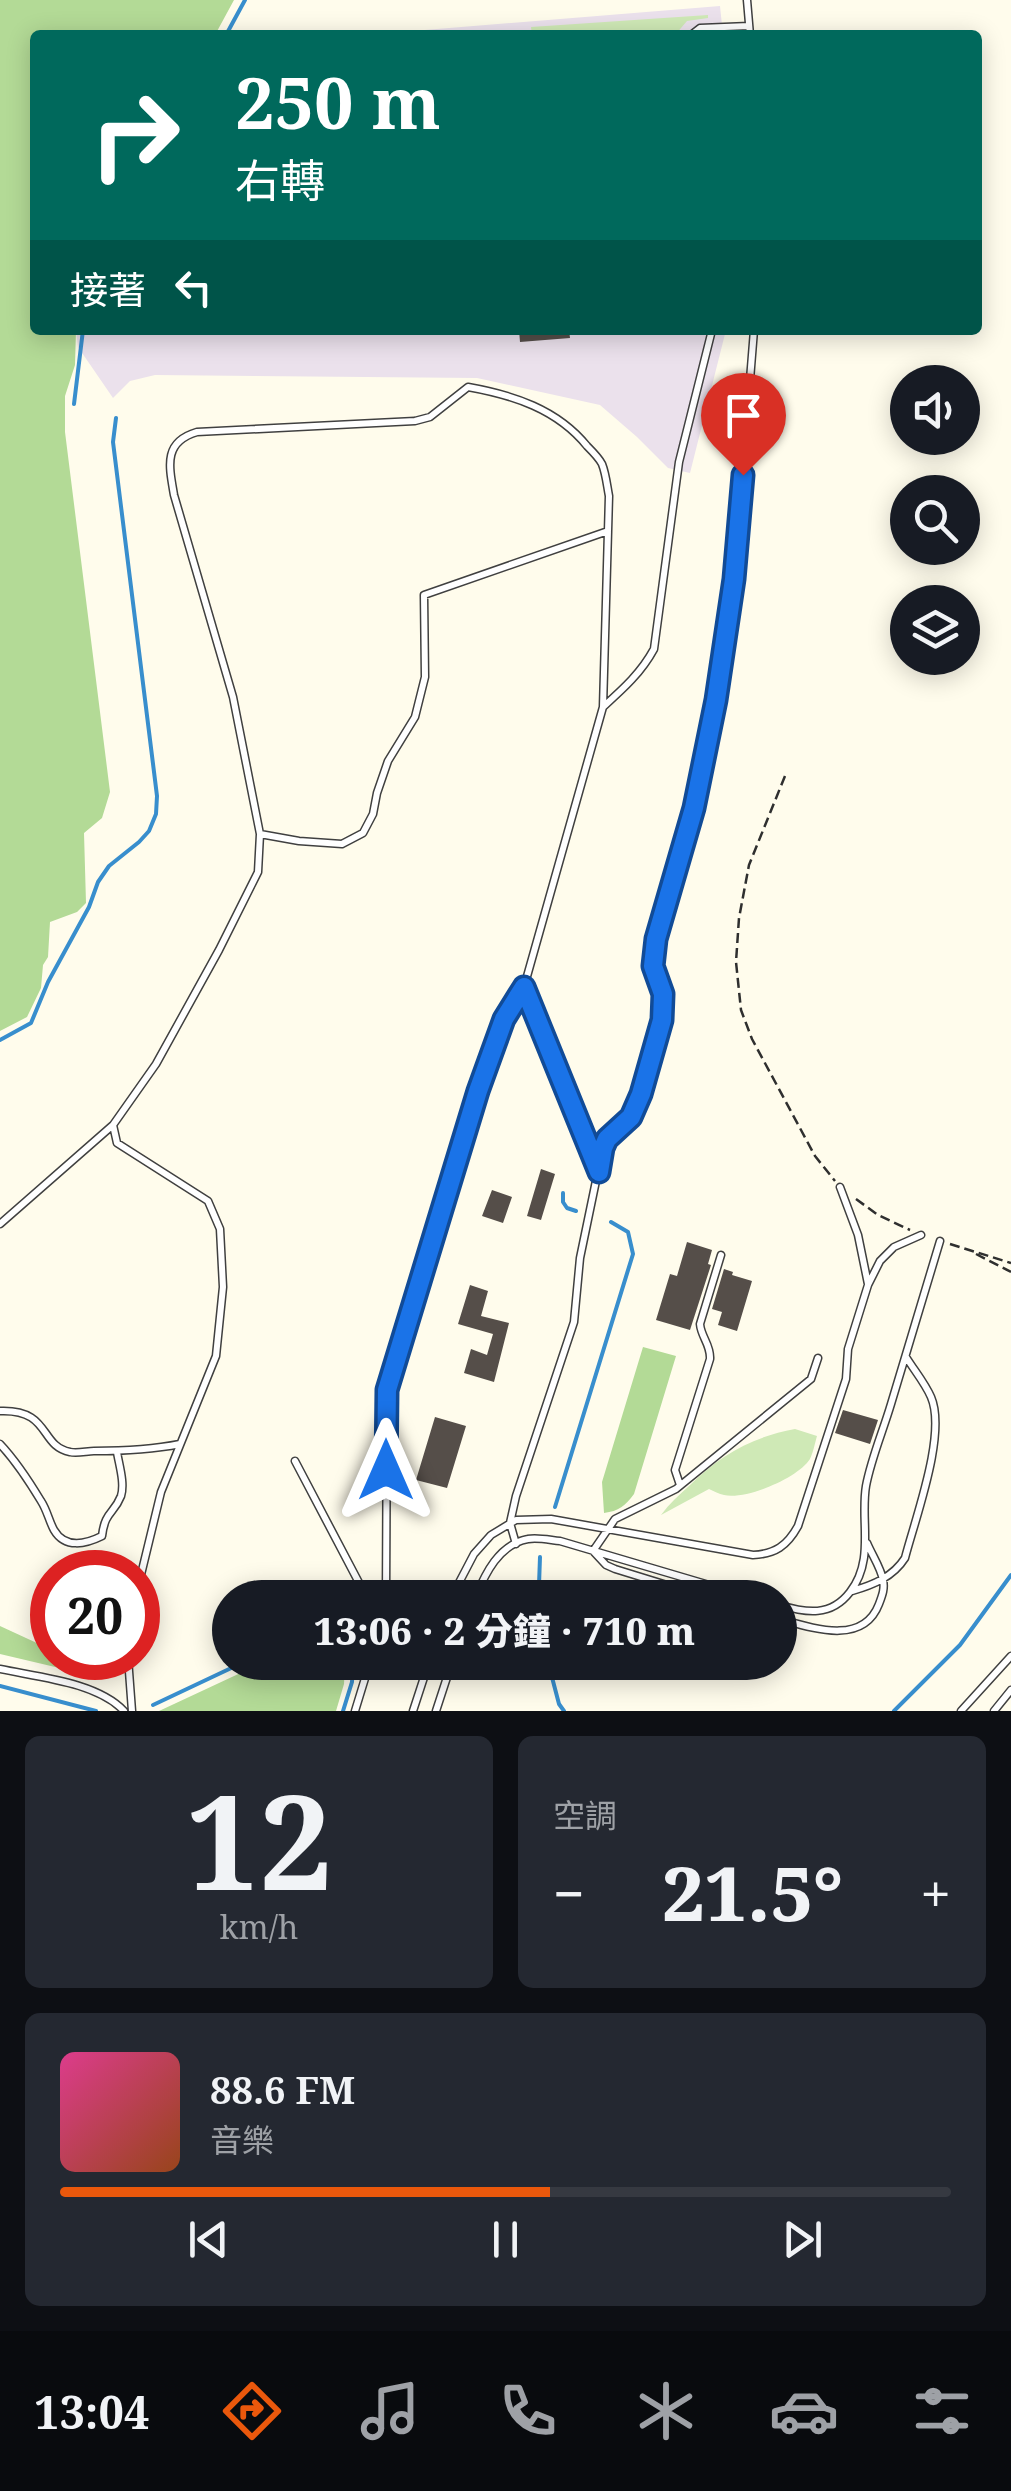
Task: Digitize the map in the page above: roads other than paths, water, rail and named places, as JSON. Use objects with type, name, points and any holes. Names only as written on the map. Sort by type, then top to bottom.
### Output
[{"type":"lane","points":[[747,0],[749,30]]},
{"type":"lane","points":[[697,30],[749,26]]},
{"type":"lane","points":[[603,707],[631,682],[654,649],[679,462],[711,335]]},
{"type":"lane","points":[[516,1544],[510,1523],[574,1322],[580,1258],[603,1148],[607,1139],[631,1117],[662,1020],[663,994],[653,966],[656,939],[694,808],[716,700],[734,579],[754,335]]},
{"type":"lane","points":[[0,1224],[113,1126],[156,1064],[258,872],[260,834],[233,697],[174,495],[170,470],[174,446],[182,436],[197,432],[430,417],[468,387],[532,404],[560,421],[602,462],[609,496],[603,707],[524,987],[504,1019],[478,1091],[387,1390],[386,1580]]},
{"type":"lane","points":[[260,834],[300,842],[342,844],[363,833],[373,814],[388,762],[416,717],[425,678],[424,595],[608,532]]},
{"type":"lane","points":[[524,987],[599,1172]]},
{"type":"lane","points":[[113,1126],[117,1144],[208,1201],[220,1228],[222,1287],[216,1356],[162,1492],[147,1550]]},
{"type":"lane","points":[[840,1187],[858,1235],[868,1285]]},
{"type":"lane","points":[[460,1580],[490,1534],[516,1520],[551,1518],[752,1555],[779,1550],[798,1526],[846,1379],[848,1349],[868,1285],[880,1260],[894,1247],[921,1235]]},
{"type":"lane","points":[[797,1610],[821,1611],[840,1602],[857,1580],[867,1542],[866,1487],[940,1241]]},
{"type":"lane","points":[[680,1485],[675,1470],[710,1359],[700,1324],[721,1255]]},
{"type":"lane","points":[[850,1592],[883,1579],[898,1569],[905,1558],[935,1444],[932,1398],[906,1356]]},
{"type":"lane","points":[[593,1550],[615,1519],[680,1485],[811,1380],[818,1358]]},
{"type":"lane","points":[[0,1411],[22,1412],[36,1418],[52,1442],[69,1452],[149,1450],[181,1444]]},
{"type":"lane","points":[[0,1444],[45,1507],[55,1534],[85,1545],[102,1536],[104,1520],[120,1497],[122,1483],[116,1452]]},
{"type":"lane","points":[[295,1461],[358,1580]]},
{"type":"lane","points":[[483,1580],[491,1564],[509,1548],[528,1539],[560,1541],[693,1580]]},
{"type":"lane","points":[[797,1624],[840,1632],[868,1620],[877,1611],[883,1579],[867,1542]]},
{"type":"lane","points":[[593,1550],[615,1570],[649,1580]]},
{"type":"lane","points":[[961,1711],[1011,1656]]},
{"type":"lane","points":[[0,1669],[88,1689],[124,1711]]},
{"type":"lane","points":[[130,1680],[132,1711]]},
{"type":"lane","points":[[355,1711],[364,1680]]},
{"type":"lane","points":[[413,1711],[423,1680]]},
{"type":"lane","points":[[436,1711],[446,1680]]},
{"type":"lane","points":[[994,1711],[1011,1690]]},
{"type":"waterway","points":[[229,30],[245,0]]},
{"type":"waterway","points":[[74,404],[82,335]]},
{"type":"waterway","points":[[0,1040],[31,1023],[98,882],[109,866],[149,831],[156,814],[157,796],[113,442],[116,418]]},
{"type":"waterway","points":[[563,1193],[567,1208],[576,1211]]},
{"type":"waterway","points":[[555,1507],[633,1254],[628,1232],[611,1222]]},
{"type":"waterway","points":[[539,1580],[540,1557]]},
{"type":"waterway","points":[[894,1711],[960,1645],[1011,1575]]},
{"type":"waterway","points":[[153,1705],[212,1677]]},
{"type":"waterway","points":[[343,1711],[352,1680]]},
{"type":"waterway","points":[[553,1680],[564,1711]]},
{"type":"waterway","points":[[0,1686],[96,1711]]}]
